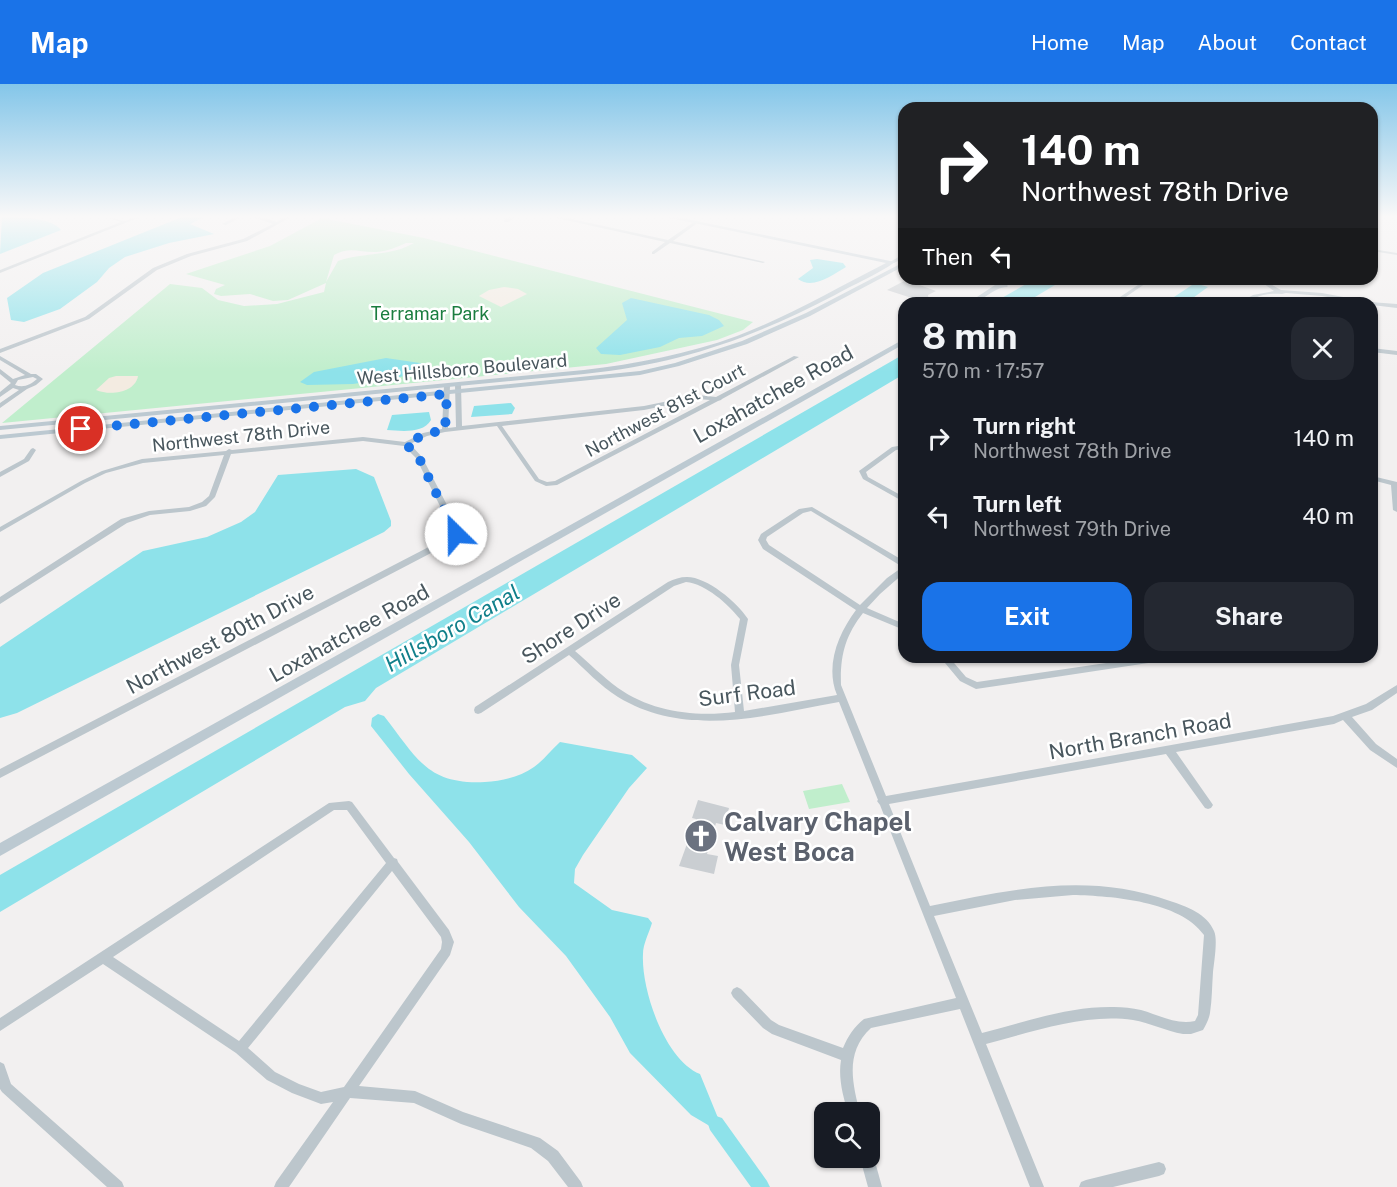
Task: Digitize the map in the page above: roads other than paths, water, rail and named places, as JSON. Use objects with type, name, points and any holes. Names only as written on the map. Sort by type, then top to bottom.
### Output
[{"type":"street","points":[[0,351],[87,318],[156,268]]},
{"type":"street","name":"West Hillsboro Boulevard","points":[[458,389],[618,368],[694,352],[762,327],[879,268]]},
{"type":"street","name":"West Hillsboro Boulevard","points":[[0,428],[616,377],[704,358],[768,334],[895,268]]},
{"type":"street","points":[[1123,297],[1141,285]]},
{"type":"street","points":[[1269,285],[1283,293]]},
{"type":"street","points":[[982,297],[1001,286]]},
{"type":"street","points":[[1252,297],[1257,294],[1283,293],[1335,297]]},
{"type":"street","points":[[1378,304],[1397,306]]},
{"type":"street","name":"Loxahatchee Road","points":[[0,850],[898,344]]},
{"type":"street","points":[[1378,351],[1397,353]]},
{"type":"street","name":"Northwest 81st Court","points":[[499,425],[537,480],[546,484],[557,483],[796,357]]},
{"type":"street","points":[[0,358],[40,379],[0,406]]},
{"type":"street","points":[[14,366],[1,371],[12,384],[29,387]]},
{"type":"street","points":[[0,394],[12,384],[30,375]]},
{"type":"street","points":[[458,389],[459,428]]},
{"type":"street","points":[[445,430],[447,390]]},
{"type":"street","name":"West Hillsboro Boulevard","points":[[0,437],[447,390]]},
{"type":"street","points":[[499,425],[623,411],[698,397],[719,399]]},
{"type":"street","points":[[672,402],[688,408],[690,414]]},
{"type":"street","name":"Northwest 78th Drive","points":[[0,530],[83,482],[123,465],[229,451],[363,439],[406,444],[425,434],[459,428],[499,425]]},
{"type":"street","name":"Northwest 80th Drive","points":[[0,774],[456,534],[419,458],[406,444]]},
{"type":"street","points":[[898,448],[894,448],[862,471],[865,478],[898,497]]},
{"type":"street","points":[[0,475],[27,460],[33,450]]},
{"type":"street","points":[[0,601],[124,521],[149,513],[190,510],[204,504],[212,497],[229,451]]},
{"type":"street","points":[[1378,480],[1395,484],[1397,510]]},
{"type":"street","points":[[898,560],[812,509],[801,511],[764,536],[762,544],[861,609],[898,624]]},
{"type":"street","points":[[898,575],[861,609],[841,641],[835,671],[842,698],[882,801],[1037,1187]]},
{"type":"street","name":"Shore Drive","points":[[478,710],[671,584],[685,580],[701,583],[737,609],[744,619],[735,665],[736,696],[740,714]]},
{"type":"street","name":"Surf Road","points":[[569,650],[615,690],[643,706],[686,717],[713,718],[842,698]]},
{"type":"street","points":[[949,663],[963,679],[976,686],[1128,663]]},
{"type":"street","name":"North Branch Road","points":[[882,801],[1346,717],[1369,707],[1397,688]]},
{"type":"street","points":[[1346,717],[1373,747],[1397,764]]},
{"type":"street","points":[[1168,749],[1208,805]]},
{"type":"street","points":[[0,1025],[332,806],[341,804],[354,809],[445,934],[448,942],[446,951],[281,1187]]},
{"type":"street","points":[[240,1049],[393,862]]},
{"type":"street","points":[[927,912],[1031,891],[1101,890],[1154,900],[1187,912],[1203,924],[1209,934],[1204,1015],[1199,1026],[1191,1029],[1180,1028],[1145,1016],[1112,1012],[1091,1014],[978,1040]]},
{"type":"street","points":[[103,957],[240,1049],[271,1076],[296,1089],[321,1098],[348,1092],[415,1097],[461,1118],[534,1143],[554,1156],[576,1187]]},
{"type":"street","points":[[737,993],[767,1024],[776,1030],[848,1056]]},
{"type":"street","points":[[851,1102],[845,1077],[848,1056],[854,1037],[868,1023],[963,1002]]},
{"type":"street","points":[[0,1068],[6,1088],[117,1187]]},
{"type":"street","points":[[870,1168],[875,1187]]},
{"type":"street","points":[[1086,1187],[1159,1169]]},
{"type":"water","points":[[54,268],[109,268],[97,282],[60,309],[24,322],[11,320],[7,298],[43,273]]},
{"type":"water","points":[[812,268],[843,268],[816,282],[804,282],[798,279]]},
{"type":"water","points":[[1024,285],[1055,285],[1035,297],[1004,297]]},
{"type":"water","points":[[1192,285],[1208,287],[1194,297],[1174,297]]},
{"type":"water","points":[[631,298],[709,315],[719,320],[724,326],[702,336],[679,338],[660,347],[620,355],[601,354],[596,348],[627,320],[622,303]]},
{"type":"water","name":"Hillsboro Canal","points":[[898,357],[898,378],[376,688],[365,701],[345,707],[0,912],[0,875]]},
{"type":"water","points":[[386,358],[420,363],[425,365],[426,370],[418,374],[353,384],[307,385],[300,382],[314,372]]},
{"type":"water","points":[[511,403],[515,408],[512,414],[471,417],[474,406]]},
{"type":"water","points":[[429,412],[431,420],[423,428],[411,431],[387,430],[392,415]]},
{"type":"water","points":[[356,469],[374,477],[391,521],[391,526],[384,532],[17,713],[0,718],[0,647],[143,551],[207,537],[241,522],[255,512],[278,475]]},
{"type":"water","points":[[378,714],[384,716],[425,766],[449,779],[485,782],[517,776],[538,764],[560,742],[632,755],[647,768],[629,788],[583,855],[575,869],[574,883],[612,910],[648,918],[652,923],[643,954],[643,969],[651,1004],[666,1039],[676,1054],[687,1066],[700,1074],[725,1135],[691,1115],[630,1053],[610,1017],[566,956],[519,907],[469,842],[409,774],[371,726],[372,718]]},
{"type":"waterway","points":[[716,1124],[761,1187]]},
{"type":"place","name":"Calvary Chapel West Boca","points":[[701,836]]},
{"type":"park label","name":"Terramar Park","points":[[430,313]]}]
